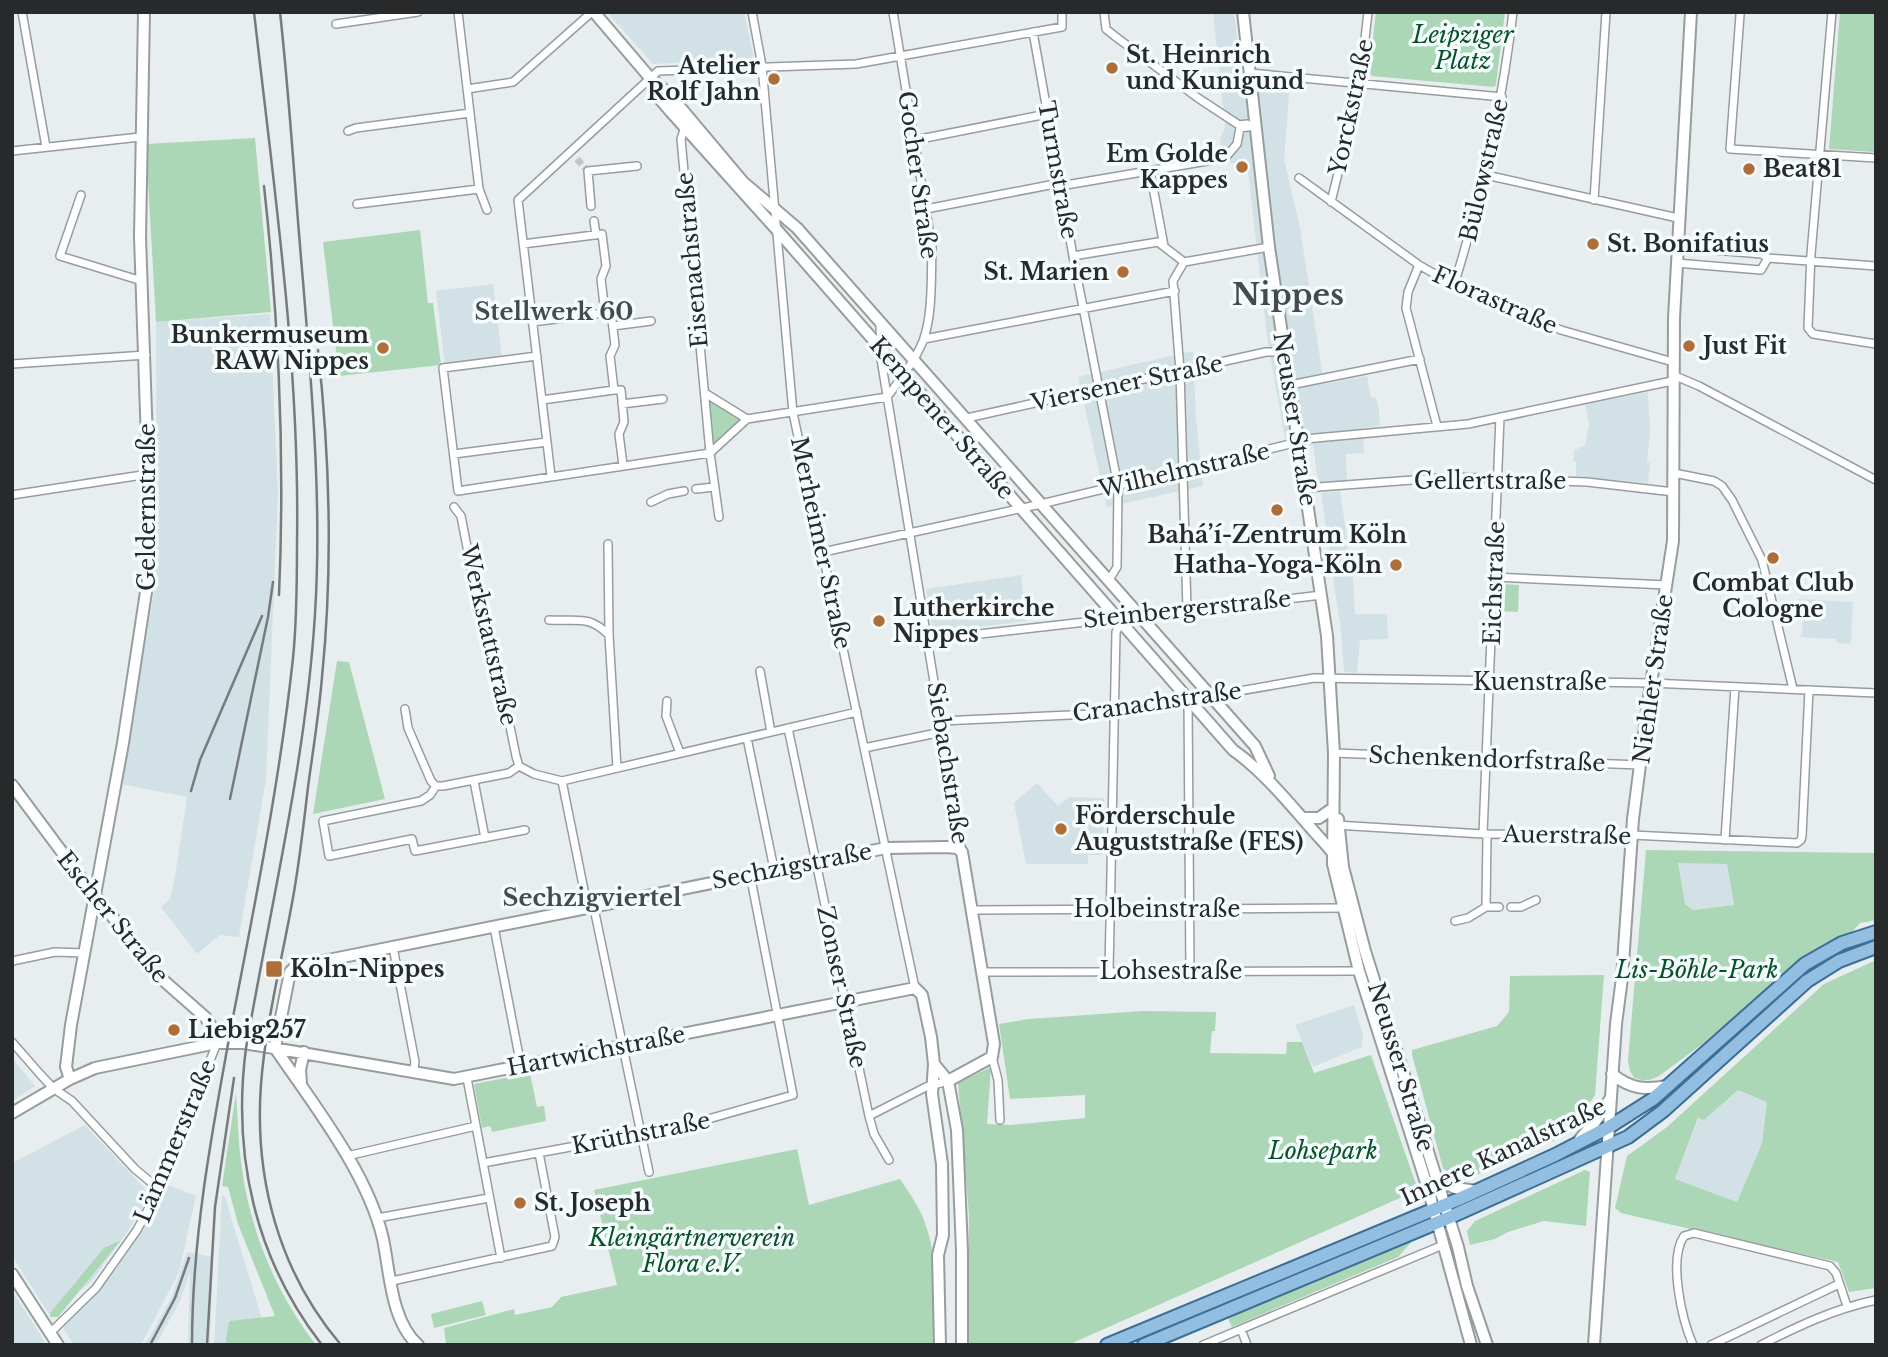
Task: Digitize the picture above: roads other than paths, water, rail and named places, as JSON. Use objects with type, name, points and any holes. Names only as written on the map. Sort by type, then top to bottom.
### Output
[{"type":"main road","name":"Innere Kanalstraße","points":[[1107,1345],[1477,1191],[1609,1127],[1635,1112],[1669,1086],[1805,964],[1842,943],[1876,932]]},
{"type":"main road","name":"Innere Kanalstraße","points":[[1144,1345],[1443,1221],[1630,1135],[1663,1111],[1807,981],[1839,961],[1876,947]]},
{"type":"street","points":[[22,12],[46,147]]},
{"type":"street","name":"Geldernstraße","points":[[71,1079],[66,1067],[68,1047],[150,581],[152,525],[142,281],[140,137],[144,12]]},
{"type":"street","points":[[336,24],[418,12]]},
{"type":"street","points":[[458,12],[479,190],[487,211]]},
{"type":"street","points":[[467,89],[513,82],[593,12]]},
{"type":"street","name":"Kempener Straße","points":[[593,12],[651,79],[665,90],[743,182],[797,228],[880,324],[967,418],[1250,740],[1277,790]]},
{"type":"street","name":"Merheimer Straße","points":[[752,12],[762,66],[793,413],[915,988],[922,995],[931,1037],[935,1126],[942,1164],[943,1235],[938,1255],[940,1345]]},
{"type":"street","name":"Gocher Straße","points":[[887,397],[924,339],[932,247],[893,12]]},
{"type":"street","points":[[551,476],[517,200],[659,71],[856,64],[1062,27],[1062,12]]},
{"type":"street","points":[[1104,12],[1107,29],[1198,98],[1240,126],[1255,124]]},
{"type":"street","name":"Neusser Straße","points":[[1243,12],[1269,247],[1322,595],[1334,753],[1335,817],[1332,851],[1342,908],[1400,1105],[1487,1345]]},
{"type":"street","name":"Yorckstraße","points":[[1331,202],[1360,83],[1368,12]]},
{"type":"street","name":"Bülowstraße","points":[[1454,285],[1486,176],[1502,97],[1513,12]]},
{"type":"street","points":[[1594,200],[1606,12]]},
{"type":"street","name":"Niehler Straße","points":[[1594,1345],[1612,1074],[1632,835],[1651,683],[1673,541],[1676,263],[1691,12]]},
{"type":"street","points":[[1832,12],[1811,254],[1810,331],[1813,334],[1876,344]]},
{"type":"street","points":[[1740,15],[1730,149],[1876,158]]},
{"type":"street","name":"Turmstraße","points":[[1033,32],[1118,485],[1117,567],[1109,580]]},
{"type":"street","points":[[1250,73],[1502,97]]},
{"type":"street","name":"Kempener Straße","points":[[651,79],[659,98],[684,127],[1188,700],[1237,753],[1247,759],[1277,790],[1343,867]]},
{"type":"street","points":[[348,131],[470,113]]},
{"type":"street","points":[[915,140],[1047,114]]},
{"type":"street","points":[[926,209],[1060,184],[1225,158],[1237,144],[1240,126]]},
{"type":"street","name":"Eisenachstraße","points":[[684,127],[681,139],[710,453],[719,517]]},
{"type":"street","points":[[12,151],[140,137]]},
{"type":"street","points":[[570,152],[577,159]]},
{"type":"street","points":[[592,206],[586,170],[637,166]]},
{"type":"street","points":[[1150,171],[1164,247]]},
{"type":"street","points":[[1486,176],[1678,218]]},
{"type":"street","name":"Florastraße","points":[[1299,178],[1419,265],[1454,285],[1561,330],[1673,362]]},
{"type":"street","points":[[357,204],[479,190]]},
{"type":"street","points":[[81,195],[60,256],[142,281]]},
{"type":"street","points":[[594,220],[596,235]]},
{"type":"street","points":[[523,244],[602,234],[606,266],[601,279],[605,313]]},
{"type":"street","points":[[1073,256],[1158,242],[1184,262],[1269,247]]},
{"type":"street","points":[[1677,247],[1762,254],[1768,258],[1876,266]]},
{"type":"street","points":[[1676,263],[1761,270],[1768,258]]},
{"type":"street","points":[[1184,262],[1173,281],[1180,371],[1187,609]]},
{"type":"street","points":[[1419,265],[1406,300],[1437,426]]},
{"type":"street","points":[[924,339],[1175,291]]},
{"type":"street","points":[[533,322],[611,312],[615,345],[610,356],[614,390]]},
{"type":"street","points":[[613,326],[651,321]]},
{"type":"street","name":"Siebachstraße","points":[[880,324],[880,348],[887,397],[984,972],[994,1044],[992,1057],[998,1080],[1000,1119]]},
{"type":"street","name":"Viersener Straße","points":[[967,418],[1266,352],[1277,352],[1285,357]]},
{"type":"street","points":[[12,364],[146,355]]},
{"type":"street","points":[[537,356],[443,368],[458,491],[710,453],[747,419],[887,397]]},
{"type":"street","points":[[1290,385],[1420,359]]},
{"type":"street","points":[[1673,378],[1699,386],[1876,480]]},
{"type":"street","name":"Wilhelmstraße","points":[[823,552],[1041,504],[1305,439],[1468,424],[1673,378]]},
{"type":"street","points":[[542,400],[621,390],[624,422],[620,434],[623,466]]},
{"type":"street","points":[[705,394],[747,419]]},
{"type":"street","points":[[622,404],[663,399]]},
{"type":"street","name":"Eichstraße","points":[[1486,907],[1486,758],[1500,417]]},
{"type":"street","points":[[454,454],[547,442]]},
{"type":"street","points":[[1674,473],[1714,481],[1723,486],[1732,500],[1762,560],[1793,689]]},
{"type":"street","points":[[12,495],[149,474]]},
{"type":"street","name":"Gellertstraße","points":[[1305,488],[1453,477],[1587,482],[1674,492]]},
{"type":"street","points":[[696,489],[714,487]]},
{"type":"street","points":[[651,502],[668,494],[684,491]]},
{"type":"street","name":"Werkstattstraße","points":[[454,507],[461,516],[482,624],[493,643],[519,766]]},
{"type":"street","points":[[608,544],[609,635],[617,768]]},
{"type":"street","points":[[1494,577],[1667,585]]},
{"type":"street","name":"Steinbergerstraße","points":[[927,640],[1322,595]]},
{"type":"street","points":[[549,620],[590,621],[609,635]]},
{"type":"street","points":[[1109,971],[1113,713],[1118,620]]},
{"type":"street","points":[[760,671],[771,732]]},
{"type":"street","name":"Kuenstraße","points":[[1330,677],[1651,683],[1876,693]]},
{"type":"street","name":"Cranachstraße","points":[[941,721],[1113,713],[1330,677]]},
{"type":"street","points":[[1725,840],[1735,687]]},
{"type":"street","name":"Auerstraße","points":[[1335,817],[1485,834],[1632,835],[1797,843],[1802,836],[1809,690]]},
{"type":"street","points":[[1188,700],[1190,972]]},
{"type":"street","points":[[667,701],[666,716],[680,754]]},
{"type":"street","points":[[405,709],[412,741],[436,786]]},
{"type":"street","points":[[525,830],[415,851],[412,839],[329,856],[323,821],[421,801],[430,795],[436,786],[509,773],[519,766],[534,775],[562,781],[857,712]]},
{"type":"street","name":"Zonser Straße","points":[[788,728],[869,1116],[874,1134],[889,1160]]},
{"type":"street","points":[[864,748],[942,732]]},
{"type":"street","points":[[747,738],[775,869]]},
{"type":"street","points":[[1237,753],[1248,747],[1250,740]]},
{"type":"street","name":"Schenkendorfstraße","points":[[1334,753],[1640,765]]},
{"type":"street","points":[[474,781],[485,838]]},
{"type":"street","points":[[562,781],[586,900],[595,913],[649,1172]]},
{"type":"street","name":"Escher Straße","points":[[12,785],[94,895],[168,986],[205,1017],[217,1043]]},
{"type":"street","name":"Neusser Straße","points":[[1334,785],[1335,817],[1343,867],[1373,976],[1436,1178],[1439,1207]]},
{"type":"street","points":[[1306,822],[1335,817]]},
{"type":"street","name":"Sechzigstraße","points":[[275,1048],[290,972],[294,966],[886,848],[947,847],[957,848],[962,852]]},
{"type":"street","points":[[750,874],[778,1015]]},
{"type":"street","points":[[1511,907],[1536,900]]},
{"type":"street","points":[[1455,921],[1468,918],[1486,907],[1499,907]]},
{"type":"street","name":"Holbeinstraße","points":[[973,910],[1342,908]]},
{"type":"street","points":[[494,927],[521,1066]]},
{"type":"street","points":[[393,947],[415,1062],[413,1072]]},
{"type":"street","points":[[12,961],[55,952],[85,953]]},
{"type":"street","points":[[1359,971],[1373,976]]},
{"type":"street","name":"Lohsestraße","points":[[984,972],[1359,971]]},
{"type":"street","name":"Hartwichstraße","points":[[12,1113],[53,1088],[95,1068],[217,1043],[234,1041],[454,1079],[915,988]]},
{"type":"street","name":"Krüthstraße","points":[[483,1163],[642,1135],[791,1097],[793,1092],[778,1015]]},
{"type":"street","points":[[12,1042],[53,1088],[72,1101],[135,1169],[159,1189]]},
{"type":"street","name":"Lämmerstraße","points":[[50,1333],[96,1288],[137,1230],[159,1189],[217,1043]]},
{"type":"street","points":[[275,1048],[347,1156],[377,1218],[403,1327],[418,1345]]},
{"type":"street","points":[[302,1087],[300,1070],[304,1052]]},
{"type":"street","points":[[869,1116],[948,1081],[992,1057]]},
{"type":"street","points":[[934,1064],[948,1081],[957,1130],[962,1251],[962,1345]]},
{"type":"street","points":[[1612,1074],[1634,1088],[1669,1086]]},
{"type":"street","points":[[467,1077],[501,1258]]},
{"type":"street","points":[[1573,1146],[1595,1122],[1611,1097]]},
{"type":"street","points":[[1400,1105],[1412,1102]]},
{"type":"street","points":[[347,1156],[476,1126]]},
{"type":"street","points":[[391,1281],[552,1246],[555,1242],[539,1153]]},
{"type":"street","points":[[1436,1178],[1455,1188],[1477,1191]]},
{"type":"street","points":[[377,1218],[489,1198]]},
{"type":"street","name":"Neusser Straße","points":[[1443,1221],[1443,1245],[1471,1345]]},
{"type":"street","points":[[943,1224],[960,1223]]},
{"type":"street","points":[[1693,1345],[1684,1317],[1678,1276],[1680,1242],[1684,1236],[1694,1233],[1830,1266],[1836,1273],[1847,1306]]},
{"type":"street","points":[[1203,1345],[1443,1245]]},
{"type":"street","points":[[12,1273],[58,1345]]},
{"type":"street","points":[[1711,1345],[1839,1283]]},
{"type":"street","points":[[939,1300],[946,1293],[954,1293],[961,1298]]},
{"type":"street","points":[[1760,1345],[1847,1306],[1876,1300]]},
{"type":"street","points":[[1469,1331],[1476,1334],[1482,1328]]},
{"type":"street","points":[[1241,1329],[1247,1345]]},
{"type":"tunnel","points":[[577,159],[585,168]]},
{"type":"railway","points":[[192,1345],[196,1262],[205,1180],[274,793],[288,703],[296,615],[297,476],[290,343],[254,12]]},
{"type":"railway","points":[[280,12],[313,406],[317,572],[310,669],[296,777],[246,1048],[242,1088],[243,1127],[246,1166],[265,1241],[299,1312],[322,1345]]},
{"type":"railway","points":[[264,186],[274,288],[279,390],[279,595]]},
{"type":"railway","points":[[318,350],[329,513],[325,636],[298,866],[263,1060],[260,1119],[262,1155],[275,1223],[301,1287],[319,1317],[341,1345]]},
{"type":"railway","points":[[230,799],[273,582]]},
{"type":"railway","points":[[191,791],[200,760],[262,616]]},
{"type":"railway","points":[[207,1345],[215,1207],[234,1078]]},
{"type":"railway","points":[[150,1345],[175,1298],[189,1258]]},
{"type":"place","name":"St. Heinrich und Kunigund","points":[[1112,68]]},
{"type":"place","name":"Atelier Rolf Jahn","points":[[774,79]]},
{"type":"place","name":"Em Golde Kappes","points":[[1242,167]]},
{"type":"place","name":"Beat81","points":[[1749,169]]},
{"type":"place","name":"St. Bonifatius","points":[[1593,244]]},
{"type":"place","name":"St. Marien","points":[[1123,272]]},
{"type":"place","name":"Just Fit","points":[[1689,346]]},
{"type":"place","name":"Bunkermuseum RAW Nippes","points":[[383,348]]},
{"type":"place","name":"Bahá’í-Zentrum Köln","points":[[1277,510]]},
{"type":"place","name":"Combat Club Cologne","points":[[1773,558]]},
{"type":"place","name":"Hatha-Yoga-Köln","points":[[1396,565]]},
{"type":"place","name":"Lutherkirche Nippes","points":[[879,621]]},
{"type":"place","name":"Förderschule Auguststraße (FES)","points":[[1061,829]]},
{"type":"place","name":"Köln-Nippes","points":[[274,969]]},
{"type":"place","name":"Liebig257","points":[[174,1030]]},
{"type":"place","name":"St. Joseph","points":[[520,1203]]},
{"type":"district","name":"Nippes","points":[[1288,295]]},
{"type":"district","name":"Stellwerk 60","points":[[554,312]]},
{"type":"district","name":"Sechzigviertel","points":[[592,898]]},
{"type":"park label","name":"Leipziger Platz","points":[[1463,48]]},
{"type":"park label","name":"Lis-Böhle-Park","points":[[1697,970]]},
{"type":"park label","name":"Lohsepark","points":[[1323,1151]]},
{"type":"park label","name":"Kleingärtnerverein Flora e.V.","points":[[692,1251]]}]
